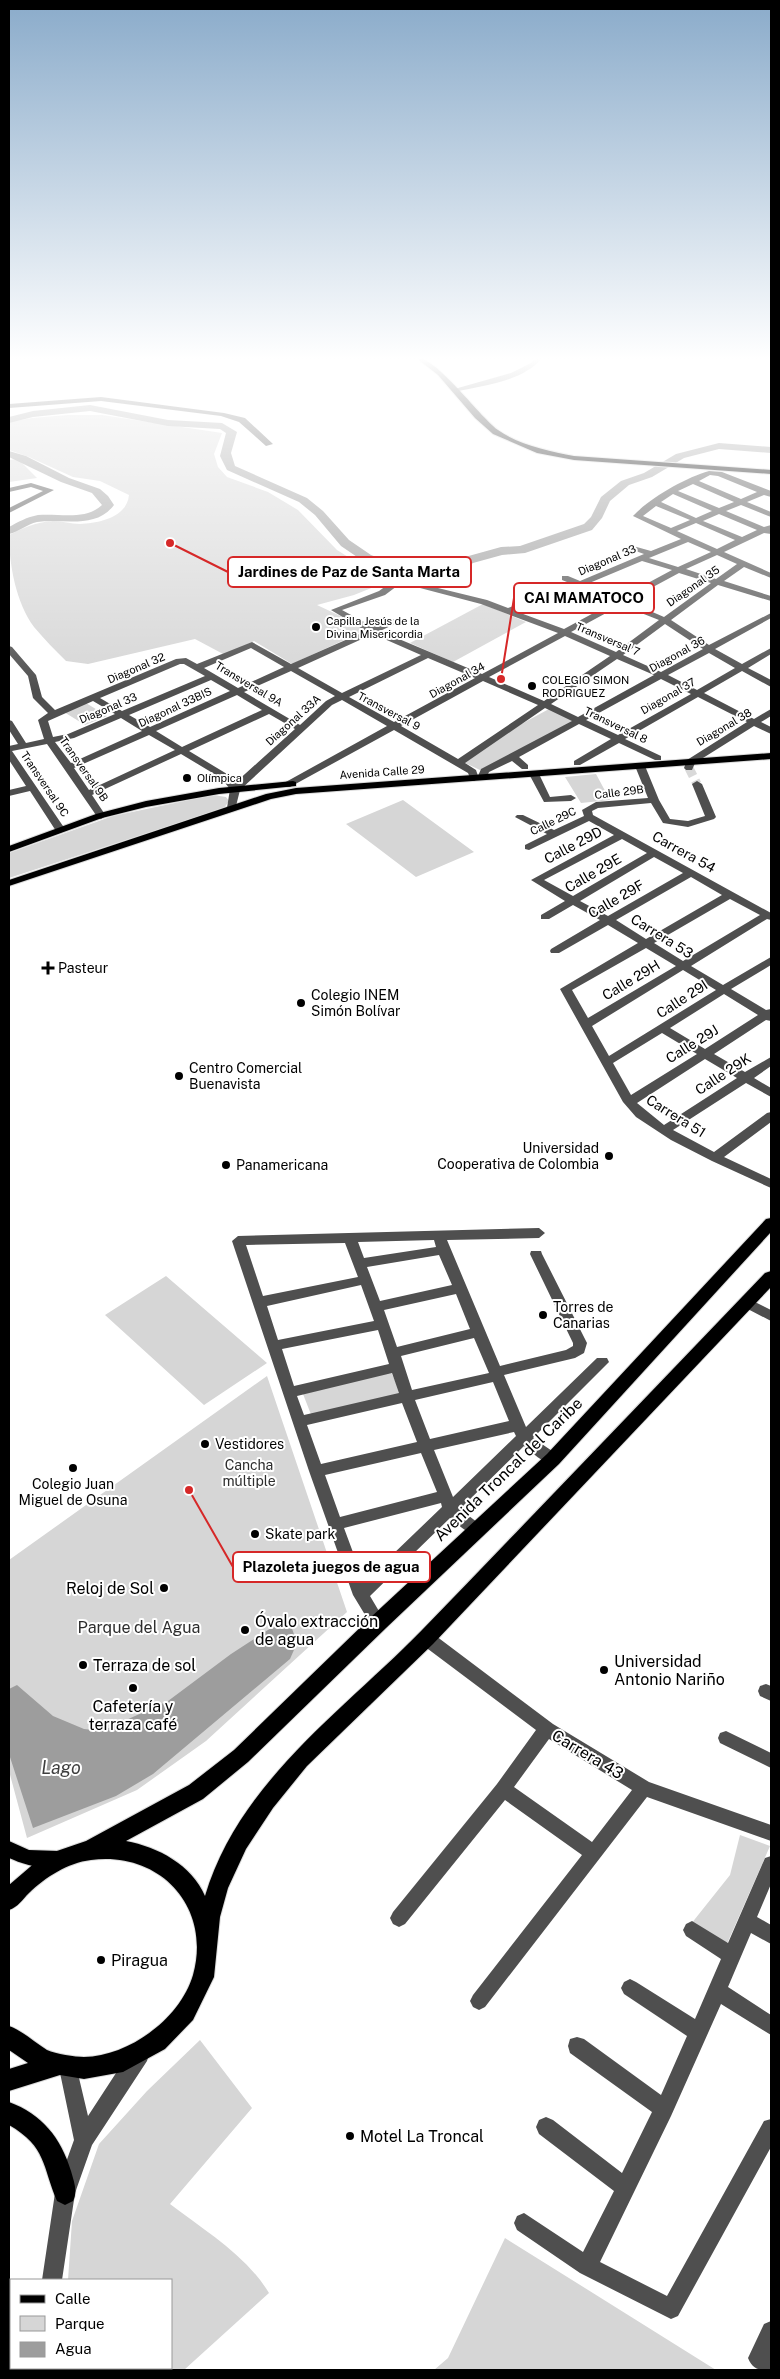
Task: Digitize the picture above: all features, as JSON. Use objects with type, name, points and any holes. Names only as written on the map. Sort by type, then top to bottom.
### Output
[{"type":"highway","name":"Avenida Troncal del Caribe","points":[[90,1850],[196,1792],[241,1756],[378,1623],[553,1459],[771,1223]]},
{"type":"highway","points":[[9,2080],[62,2067],[92,2068],[117,2064],[140,2054],[163,2038],[182,2018],[195,1996],[204,1973],[209,1917],[218,1887],[238,1842],[266,1801],[300,1760],[426,1638],[771,1276]]},
{"type":"highway","points":[[9,1900],[24,1883],[59,1859],[90,1850],[114,1848],[136,1852],[157,1860],[175,1872],[190,1888],[200,1908],[206,1930],[207,1953]]},
{"type":"highway","points":[[9,2037],[19,2047],[36,2058],[62,2067]]},
{"type":"highway","points":[[9,2113],[31,2124],[48,2143],[59,2168],[65,2193]]},
{"type":"main road","points":[[710,468],[771,472]]},
{"type":"main road","name":"Avenida Calle 29","points":[[9,883],[269,796],[296,791],[478,775],[524,767],[771,750]]},
{"type":"main road","name":"Avenida Calle 29","points":[[9,849],[101,816],[235,789],[478,775],[534,774],[640,766],[689,765],[771,756]]},
{"type":"main road","points":[[9,1849],[28,1858],[59,1859]]},
{"type":"street","points":[[769,492],[719,474],[708,473],[672,491],[637,515],[771,576]]},
{"type":"street","points":[[695,478],[771,515]]},
{"type":"street","points":[[9,490],[31,485],[50,490],[9,511]]},
{"type":"street","points":[[672,491],[769,531]]},
{"type":"street","points":[[670,531],[769,492]]},
{"type":"street","points":[[656,503],[741,540]]},
{"type":"street","points":[[736,519],[759,509]]},
{"type":"street","name":"Diagonal 34","points":[[287,785],[676,571],[741,540],[769,531]]},
{"type":"street","name":"Diagonal 33","points":[[507,611],[580,584],[687,539]]},
{"type":"street","points":[[636,548],[651,554]]},
{"type":"street","points":[[642,558],[676,571],[770,598]]},
{"type":"street","name":"Diagonal 35","points":[[458,763],[546,705],[718,584],[742,564]]},
{"type":"street","points":[[565,578],[665,620],[710,650],[771,684]]},
{"type":"street","name":"Transversal 8","points":[[400,580],[382,593],[335,610],[371,630],[484,677],[580,720],[658,758]]},
{"type":"street","name":"Transversal 7","points":[[400,580],[484,602],[564,632],[662,676],[771,730]]},
{"type":"street","name":"Diagonal 36","points":[[478,775],[771,615]]},
{"type":"street","points":[[290,667],[394,621]]},
{"type":"street","name":"Transversal 9","points":[[198,667],[252,645],[339,696],[396,726],[478,775]]},
{"type":"street","points":[[9,649],[32,675],[38,698],[54,714],[94,698],[224,776],[235,789],[232,808]]},
{"type":"street","name":"Diagonal 37","points":[[577,763],[771,651]]},
{"type":"street","name":"Diagonal 33A","points":[[235,789],[299,728],[339,696],[429,654]]},
{"type":"street","name":"Transversal 9A","points":[[186,661],[299,728]]},
{"type":"street","name":"Diagonal 32","points":[[94,698],[179,662],[186,661]]},
{"type":"street","name":"Diagonal 33BIS","points":[[69,767],[290,667]]},
{"type":"street","name":"Diagonal 33","points":[[9,751],[24,745],[71,736],[213,676]]},
{"type":"street","name":"Diagonal 33A","points":[[87,794],[270,710]]},
{"type":"street","name":"Diagonal 38","points":[[689,765],[700,755],[771,712]]},
{"type":"street","name":"Transversal 9B","points":[[54,714],[43,720],[49,740],[101,816]]},
{"type":"street","points":[[9,723],[24,745]]},
{"type":"street","name":"Transversal 9C","points":[[9,751],[60,830]]},
{"type":"street","points":[[514,756],[524,767]]},
{"type":"street","points":[[640,766],[663,818],[673,824],[688,824],[711,817],[697,784]]},
{"type":"street","points":[[534,774],[547,800],[571,798]]},
{"type":"street","points":[[9,793],[33,787]]},
{"type":"street","name":"Calle 29B","points":[[588,814],[596,806],[654,800]]},
{"type":"street","name":"Calle 29C","points":[[528,848],[588,814]]},
{"type":"street","name":"Carrera 54","points":[[588,814],[769,916]]},
{"type":"street","points":[[520,817],[554,834]]},
{"type":"street","name":"Calle 29D","points":[[536,880],[622,834]]},
{"type":"street","name":"Calle 29E","points":[[545,917],[655,852]]},
{"type":"street","name":"Calle 29F","points":[[555,951],[692,872]]},
{"type":"street","name":"Carrera 53","points":[[536,880],[609,921],[683,967],[769,1015]]},
{"type":"street","points":[[645,944],[731,894]]},
{"type":"street","name":"Calle 29H","points":[[587,1024],[769,916]]},
{"type":"street","name":"Carrera 51","points":[[645,944],[566,989],[629,1102],[637,1112],[665,1130],[771,1184]]},
{"type":"street","name":"Calle 29I","points":[[607,1062],[771,960]]},
{"type":"street","name":"Calle 29J","points":[[629,1102],[705,1053],[769,1015]]},
{"type":"street","points":[[664,1028],[771,1093]]},
{"type":"street","name":"Calle 29K","points":[[665,1130],[771,1061]]},
{"type":"street","points":[[716,1157],[771,1116]]},
{"type":"street","points":[[378,1623],[361,1595],[316,1471],[238,1241],[539,1233]]},
{"type":"street","points":[[439,1235],[524,1439],[553,1459]]},
{"type":"street","points":[[350,1238],[360,1263],[364,1280],[393,1353],[407,1398],[428,1446],[449,1503],[477,1530]]},
{"type":"street","points":[[360,1263],[444,1250]]},
{"type":"street","points":[[300,1421],[407,1398],[570,1354],[579,1349],[580,1343],[536,1254]]},
{"type":"street","points":[[260,1302],[364,1280]]},
{"type":"street","points":[[376,1307],[460,1288]]},
{"type":"street","points":[[747,1303],[771,1316]]},
{"type":"street","points":[[274,1346],[382,1324]]},
{"type":"street","points":[[393,1353],[479,1332]]},
{"type":"street","points":[[361,1595],[449,1503],[524,1439],[602,1362]]},
{"type":"street","points":[[290,1392],[397,1367]]},
{"type":"street","points":[[316,1471],[518,1424]]},
{"type":"street","points":[[336,1524],[449,1503]]},
{"type":"street","name":"Carrera 43","points":[[426,1638],[547,1729],[644,1788],[771,1833]]},
{"type":"street","points":[[399,1918],[503,1789],[547,1729]]},
{"type":"street","points":[[726,1738],[771,1761]]},
{"type":"street","points":[[479,2001],[644,1788]]},
{"type":"street","points":[[503,1789],[594,1853]]},
{"type":"street","points":[[587,2266],[664,2109],[718,1991],[771,1864]]},
{"type":"street","points":[[747,1921],[771,1935]]},
{"type":"street","points":[[692,1930],[732,1956]]},
{"type":"street","points":[[630,1988],[698,2032]]},
{"type":"street","points":[[718,1991],[771,2026]]},
{"type":"street","points":[[577,2046],[664,2109]]},
{"type":"street","points":[[52,2279],[65,2193],[84,2140],[140,2054]]},
{"type":"street","points":[[62,2067],[84,2140]]},
{"type":"street","points":[[546,2127],[625,2187]]},
{"type":"street","points":[[524,2223],[587,2266],[671,2309],[771,2128]]},
{"type":"street","points":[[771,2332],[758,2358],[771,2366]]},
{"type":"green space","points":[[9,468],[27,468],[37,478],[9,482]]},
{"type":"green space","points":[[53,468],[219,468],[227,477],[268,492],[298,510],[337,550],[353,560],[396,578],[354,595],[317,605],[368,629],[292,664],[254,641],[225,655],[195,639],[88,664],[66,661],[34,627],[22,607],[12,571],[9,535],[30,526],[47,522],[56,521],[80,524],[104,520],[118,514],[127,503],[129,495],[100,481],[73,477]]},
{"type":"green space","points":[[483,604],[526,622],[453,662],[410,643]]},
{"type":"green space","points":[[86,703],[107,716],[85,725],[64,712]]},
{"type":"green space","points":[[549,709],[577,722],[480,770],[463,762],[505,733]]},
{"type":"green space","points":[[596,774],[610,800],[581,803],[565,777]]},
{"type":"green space","points":[[213,795],[226,797],[229,801],[224,808],[9,878],[9,853],[113,816]]},
{"type":"green space","points":[[403,800],[474,852],[416,877],[346,824]]},
{"type":"green space","points":[[166,1276],[267,1363],[204,1405],[105,1315]]},
{"type":"green space","points":[[391,1372],[401,1394],[312,1417],[303,1394]]},
{"type":"green space","name":"Parque del Agua","points":[[267,1376],[347,1612],[206,1741],[137,1790],[27,1838],[9,1771],[9,1560]]},
{"type":"green space","points":[[740,1835],[770,1846],[726,1946],[691,1924],[730,1875]]},
{"type":"green space","points":[[200,2040],[252,2108],[170,2204],[237,2255],[260,2279],[269,2293],[184,2370],[68,2370],[172,2369],[172,2279],[68,2279],[72,2221],[99,2144],[147,2091]]},
{"type":"green space","points":[[505,2238],[716,2370],[434,2370],[448,2358]]},
{"type":"water","name":"Lago","points":[[288,1617],[297,1643],[290,1659],[153,1774],[116,1796],[33,1828],[9,1754],[9,1689],[17,1685],[53,1716],[84,1729],[102,1731],[168,1701],[231,1654]]},
{"type":"waterway","points":[[9,531],[33,520],[85,518],[102,511],[108,505],[104,498],[96,491],[65,480],[42,468]]},
{"type":"waterway","points":[[231,468],[303,500],[319,513],[345,543],[367,558],[410,575],[436,577],[448,574],[469,560],[501,551],[521,550],[588,527],[596,518],[605,499],[625,483],[648,475],[660,468]]},
{"type":"tunnel","points":[[689,768],[697,784]]},
{"type":"place","name":"Jardines de Paz de Santa Marta","points":[[170,543]]},
{"type":"place","name":"Capilla Jesús de la Divina Misericordia","points":[[316,627]]},
{"type":"place","name":"CAI MAMATOCO","points":[[501,679]]},
{"type":"place","name":"COLEGIO SIMON RODRIGUEZ","points":[[532,686]]},
{"type":"place","name":"Olímpica","points":[[187,778]]},
{"type":"place","name":"Pasteur","points":[[48,968]]},
{"type":"place","name":"Colegio INEM Simón Bolívar","points":[[301,1003]]},
{"type":"place","name":"Centro Comercial Buenavista","points":[[179,1076]]},
{"type":"place","name":"Universidad Cooperativa de Colombia","points":[[609,1156]]},
{"type":"place","name":"Panamericana","points":[[226,1165]]},
{"type":"place","name":"Torres de Canarias","points":[[543,1315]]},
{"type":"place","name":"Vestidores","points":[[205,1444]]},
{"type":"place","name":"Colegio Juan Miguel de Osuna","points":[[73,1468]]},
{"type":"place","name":"Plazoleta juegos de agua","points":[[189,1490]]},
{"type":"place","name":"Skate park","points":[[255,1534]]},
{"type":"place","name":"Reloj de Sol","points":[[164,1588]]},
{"type":"place","name":"Óvalo extracción de agua","points":[[245,1630]]},
{"type":"place","name":"Terraza de sol","points":[[83,1665]]},
{"type":"place","name":"Universidad Antonio Nariño","points":[[604,1670]]},
{"type":"place","name":"Cafetería y terraza café","points":[[133,1688]]},
{"type":"place","name":"Piragua","points":[[101,1960]]},
{"type":"place","name":"Motel La Troncal","points":[[350,2136]]},
{"type":"park label","name":"Cancha múltiple","points":[[249,1474]]}]
